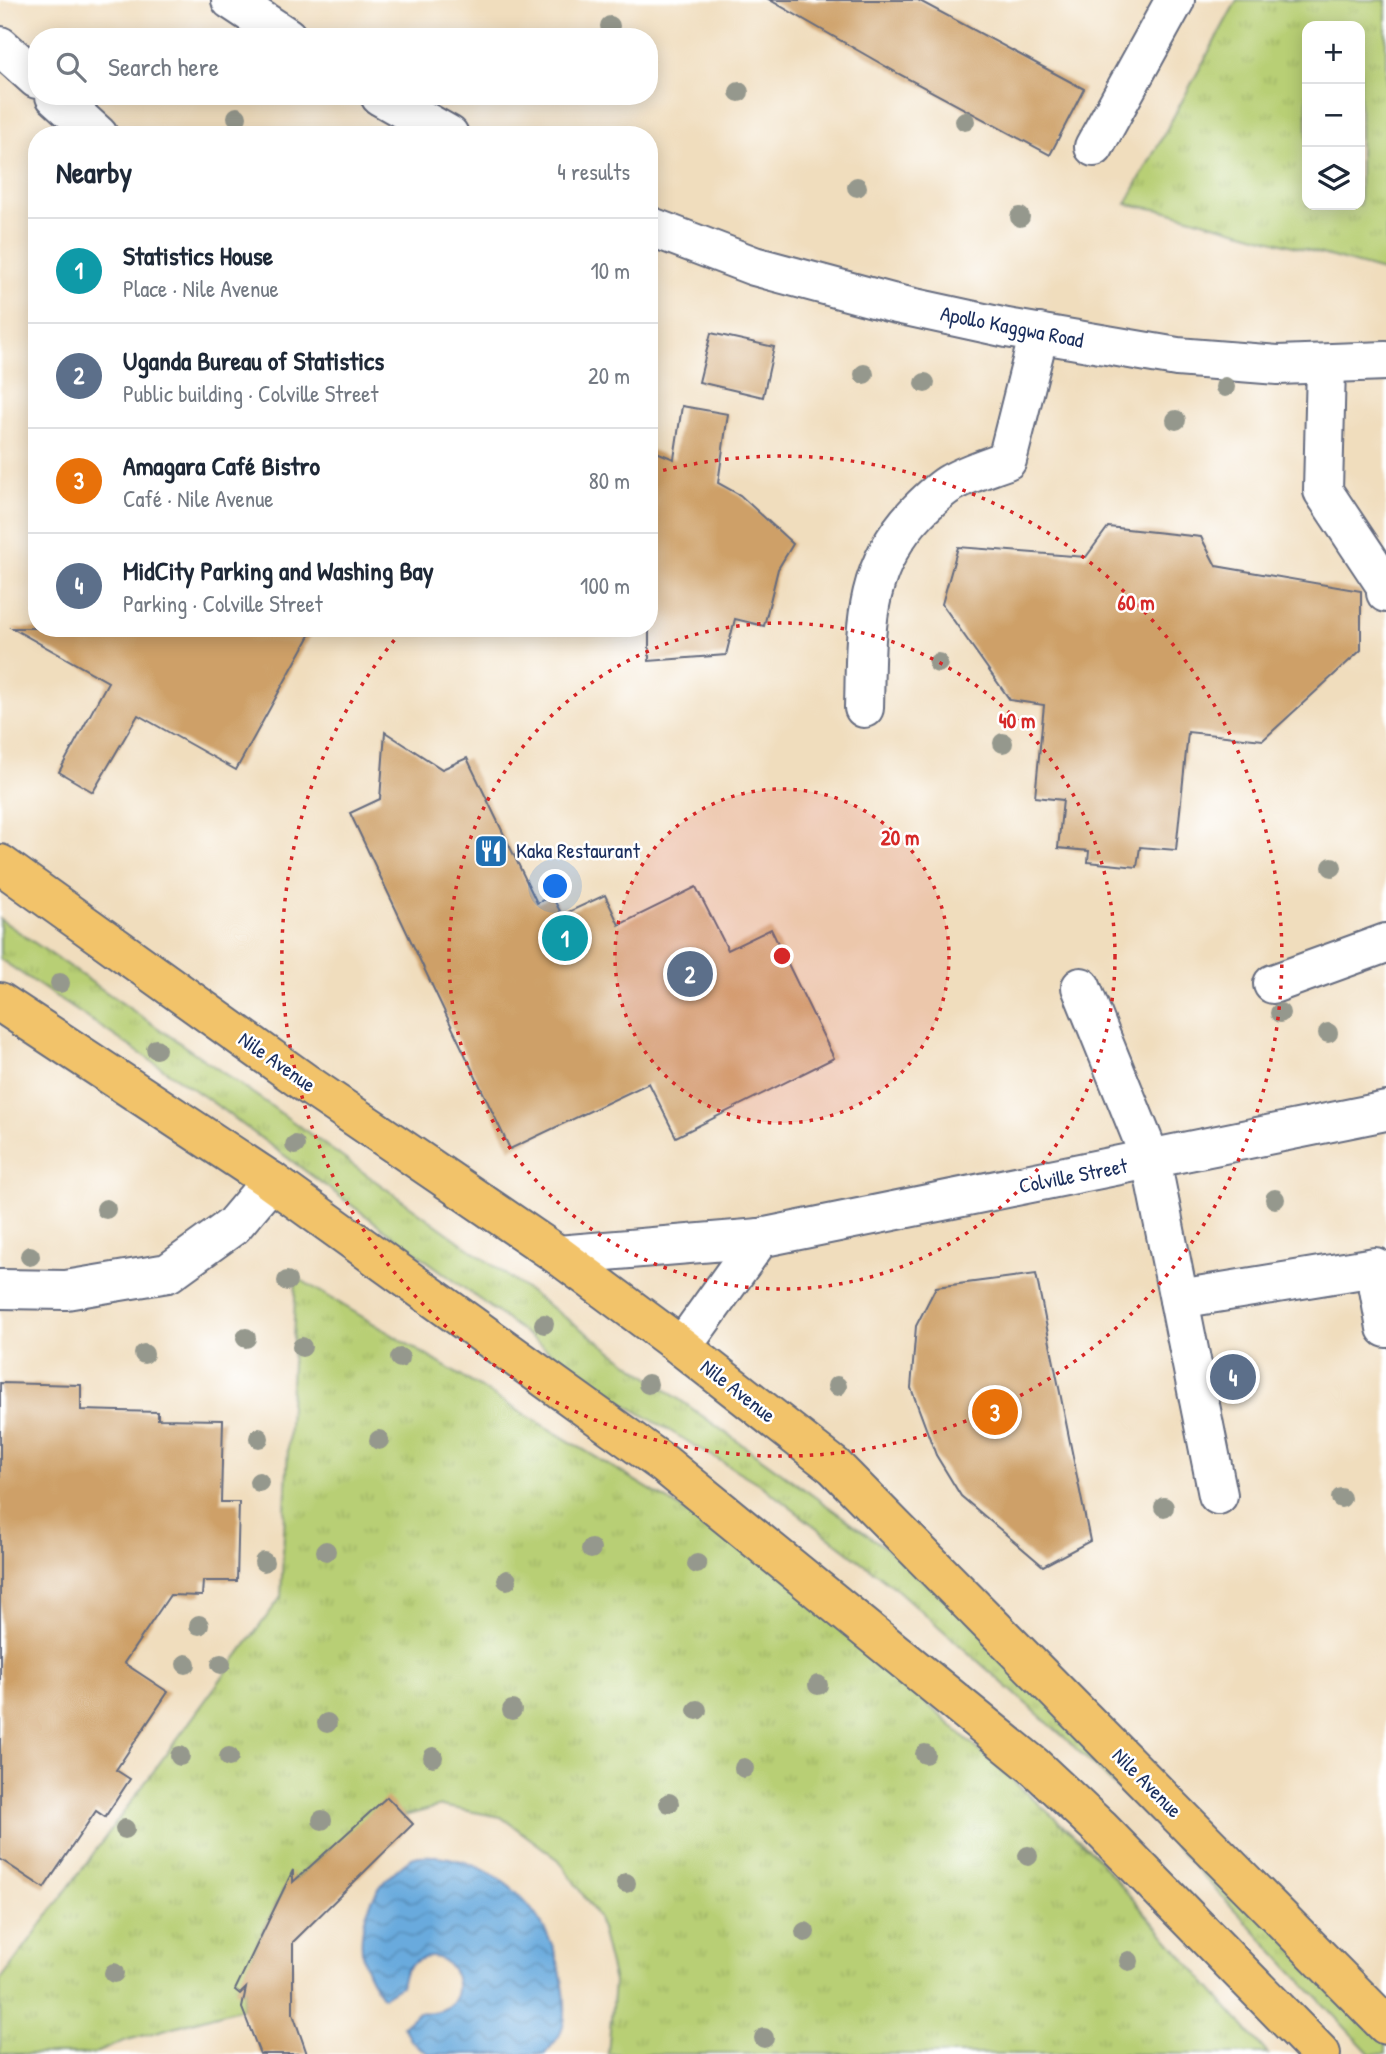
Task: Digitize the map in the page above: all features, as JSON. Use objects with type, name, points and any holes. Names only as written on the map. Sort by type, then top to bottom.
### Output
[{"type":"main road","name":"Nile Avenue","points":[[0,864],[304,1082],[558,1255],[682,1347],[834,1466],[1386,2025]]},
{"type":"main road","points":[[0,1002],[271,1181],[664,1464],[1034,1766],[1100,1828],[1321,2054]]},
{"type":"street","points":[[230,0],[273,28]]},
{"type":"street","points":[[1094,147],[1175,0]]},
{"type":"street","points":[[0,46],[28,71]]},
{"type":"street","points":[[65,105],[88,126]]},
{"type":"street","points":[[395,105],[431,126]]},
{"type":"street","name":"Apollo Kaggwa Road","points":[[658,229],[754,266],[892,303],[1007,328],[1177,356],[1278,365],[1386,361]]},
{"type":"street","points":[[864,708],[867,612],[879,569],[900,529],[924,505],[950,483],[1007,460],[1039,333]]},
{"type":"street","points":[[1326,365],[1323,491],[1385,586],[1386,593]]},
{"type":"street","points":[[1273,984],[1386,943]]},
{"type":"street","points":[[1082,987],[1151,1160],[1218,1494]]},
{"type":"street","name":"Colville Street","points":[[558,1255],[760,1238],[1386,1111]]},
{"type":"street","points":[[0,1289],[66,1290],[168,1273],[233,1226],[271,1181]]},
{"type":"street","points":[[682,1347],[760,1238]]},
{"type":"street","points":[[1179,1299],[1376,1268],[1386,1328]]},
{"type":"green space","points":[[1237,0],[1386,0],[1386,272],[1167,211],[1126,204]]},
{"type":"green space","points":[[0,919],[264,1101],[886,1548],[1132,1763],[1386,2032],[1386,2054],[1370,2054],[1156,1826],[1066,1739],[894,1587],[761,1485],[606,1393],[208,1099],[0,959]]},
{"type":"green space","points":[[296,1277],[767,1560],[1089,1849],[1268,2054],[608,2054],[614,1982],[598,1917],[559,1860],[501,1817],[441,1806],[382,1822],[328,1850],[283,1890],[252,1955],[242,2008],[124,2041],[93,2054],[0,2054],[0,1981],[281,1597]]},
{"type":"water","points":[[417,1856],[437,1856],[483,1869],[502,1881],[520,1896],[547,1933],[562,1979],[565,2013],[560,2035],[545,2054],[429,2054],[410,2040],[403,2026],[419,2012],[438,2011],[450,2005],[456,1994],[457,1982],[453,1970],[444,1961],[433,1957],[414,1962],[406,1971],[401,1986],[383,1997],[372,1981],[362,1951],[363,1926],[371,1902],[385,1881],[406,1862]]},
{"type":"building","points":[[770,0],[918,0],[1084,89],[1050,155],[899,74]]},
{"type":"building","points":[[711,333],[774,347],[763,397],[699,382]]},
{"type":"building","points":[[682,406],[728,414],[718,483],[740,495],[793,544],[778,569],[764,626],[735,619],[726,655],[649,661],[649,637],[658,637],[658,453],[674,459]]},
{"type":"building","points":[[1108,527],[1201,537],[1216,566],[1361,591],[1361,650],[1263,740],[1188,732],[1176,850],[1140,847],[1137,867],[1088,862],[1089,851],[1058,848],[1063,800],[1035,797],[1044,705],[1010,700],[942,604],[958,547],[1086,557]]},
{"type":"building","points":[[12,628],[28,628],[28,637]]},
{"type":"building","points":[[28,637],[309,637],[236,770],[138,715],[93,792],[59,772],[108,682]]},
{"type":"building","points":[[385,732],[442,769],[467,758],[537,903],[552,896],[562,915],[605,895],[619,925],[696,887],[728,950],[771,929],[834,1058],[676,1137],[649,1083],[510,1149],[350,813],[380,799]]},
{"type":"building","points":[[1036,1274],[1090,1541],[1043,1566],[961,1496],[936,1455],[911,1388],[916,1326],[936,1287]]},
{"type":"building","points":[[0,1383],[81,1385],[81,1410],[158,1412],[158,1419],[223,1420],[221,1502],[239,1502],[237,1581],[203,1581],[202,1596],[170,1595],[124,1663],[168,1692],[116,1770],[130,1779],[105,1817],[96,1811],[44,1888],[0,1859]]},
{"type":"building","points":[[387,1797],[413,1824],[293,1942],[293,2014],[307,2054],[260,2054],[242,2008],[246,1988],[240,1994],[235,1990],[293,1870],[293,1882]]},
{"type":"place","name":"Kaka Restaurant","points":[[491,851]]},
{"type":"place","name":"Statistics House","points":[[565,938]]},
{"type":"place","name":"Uganda Bureau of Statistics","points":[[690,974]]},
{"type":"place","name":"MidCity Parking and Washing Bay","points":[[1233,1377]]},
{"type":"place","name":"Amagara Café Bistro","points":[[995,1412]]}]
